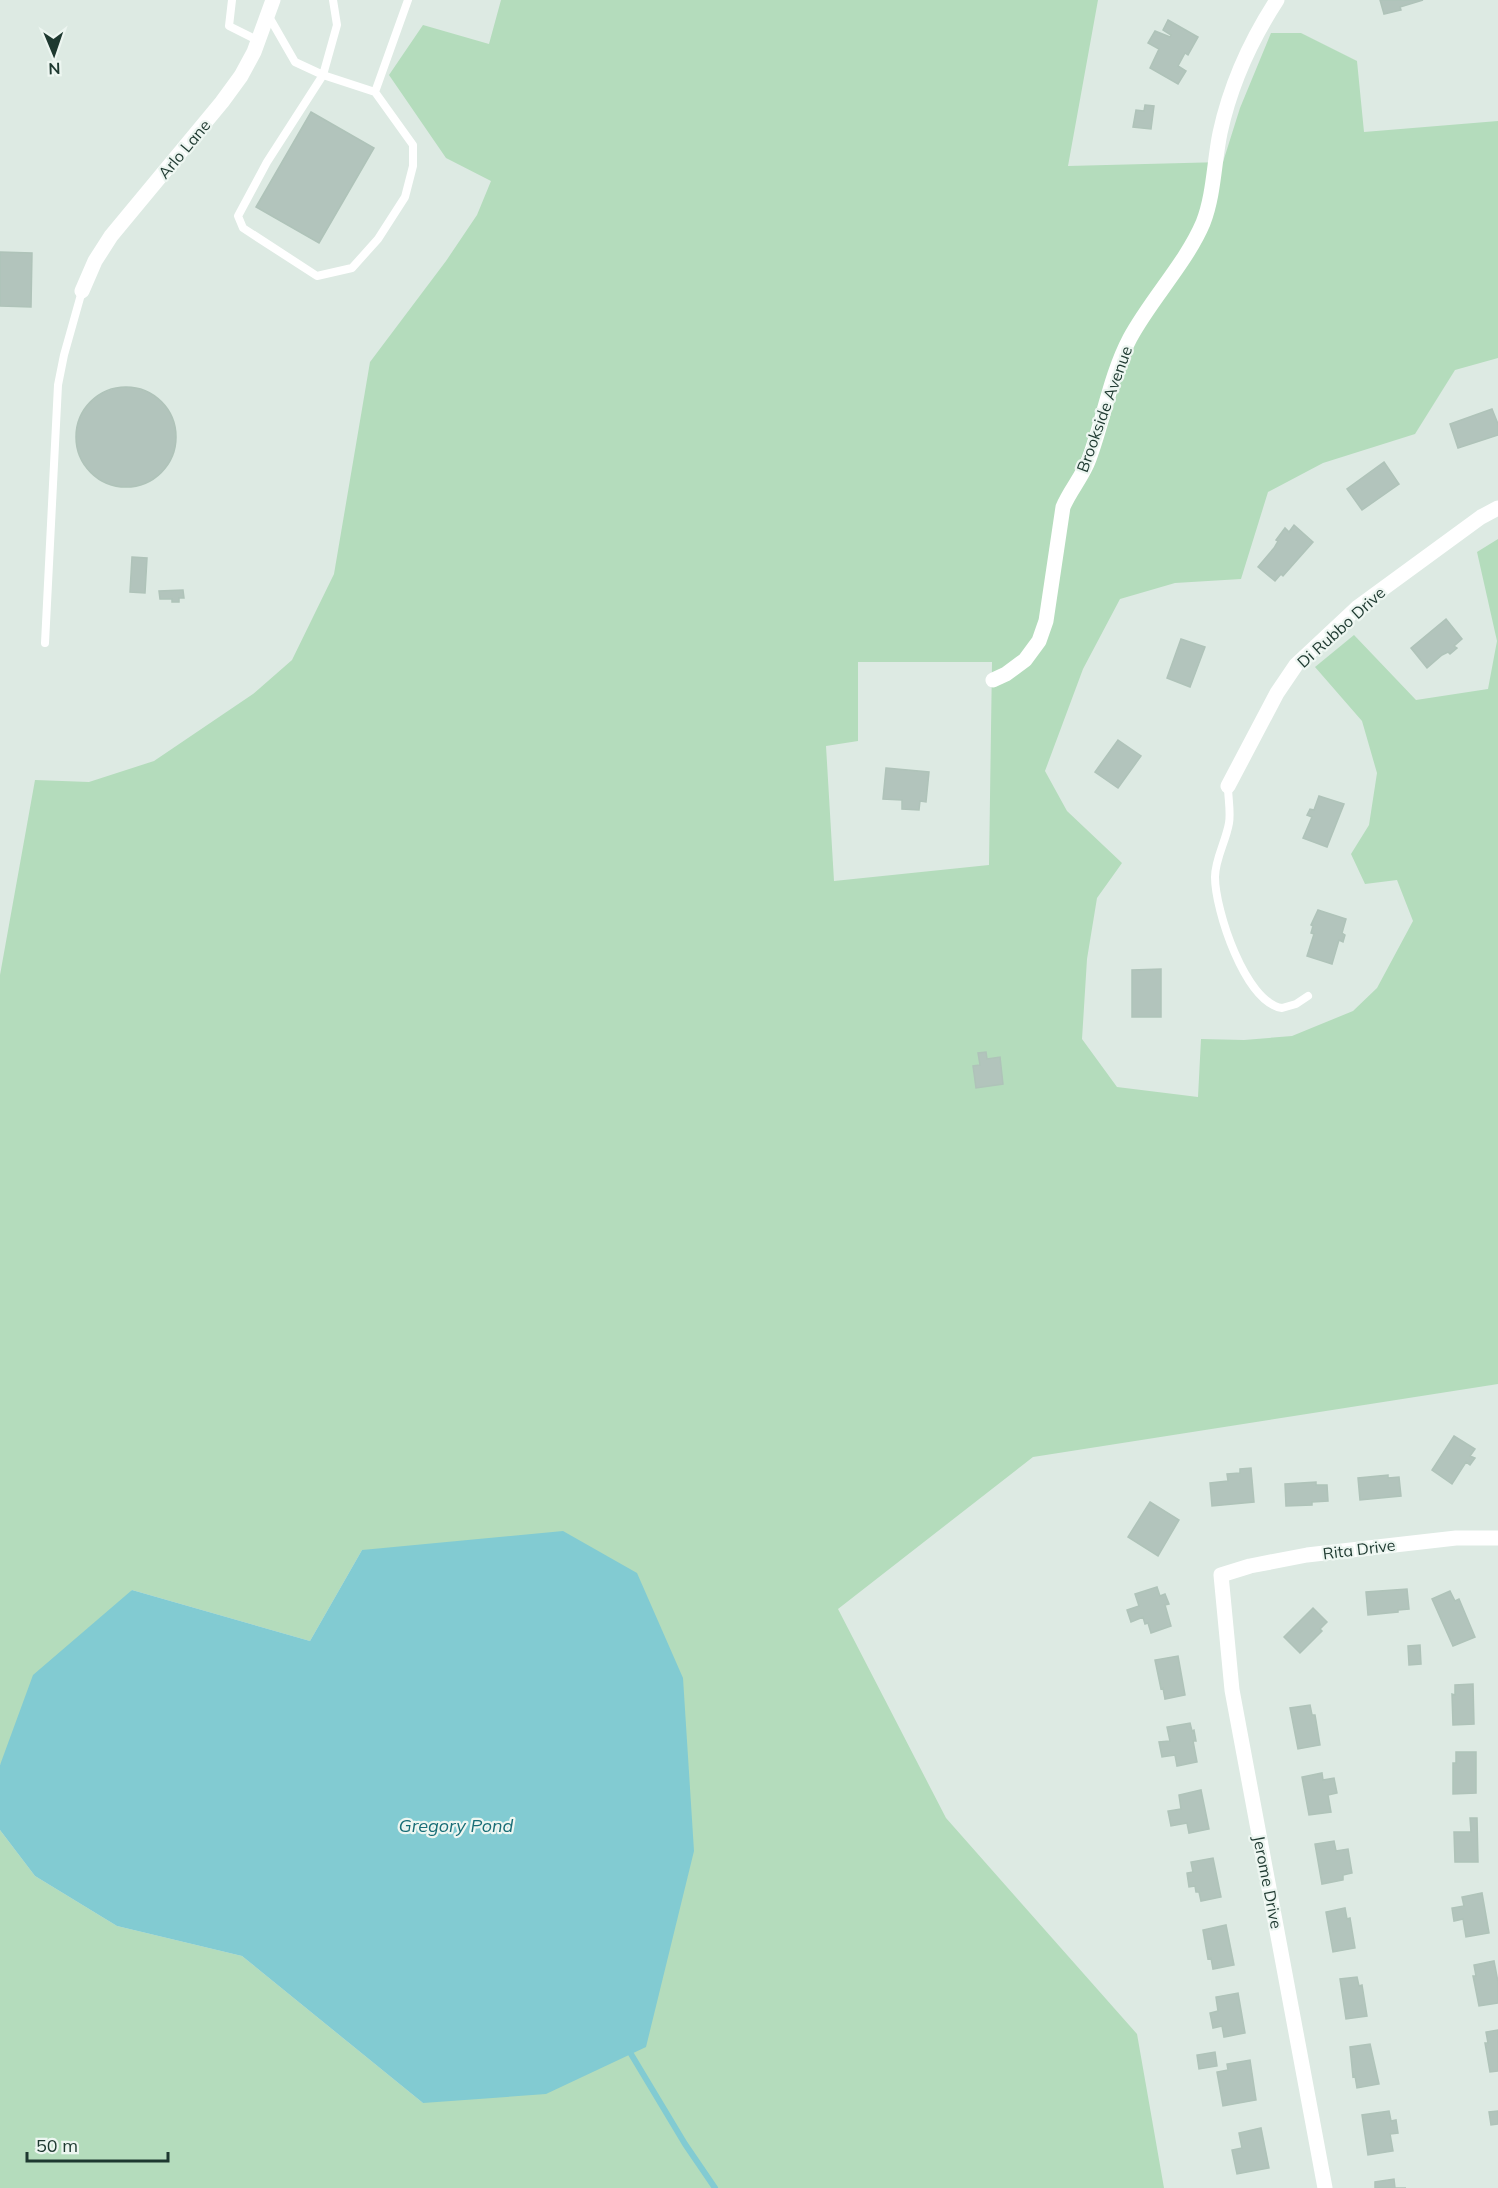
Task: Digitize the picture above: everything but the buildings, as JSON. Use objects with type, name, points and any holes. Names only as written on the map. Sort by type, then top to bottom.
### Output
[{"type":"street","name":"Arlo Lane","points":[[82,291],[111,236],[241,76],[259,41],[273,0]]},
{"type":"street","name":"Brookside Avenue","points":[[993,681],[1025,660],[1039,641],[1046,621],[1064,507],[1069,493],[1089,460],[1111,385],[1129,340],[1191,244],[1203,221],[1227,107],[1248,53],[1263,21],[1277,0]]},
{"type":"street","name":"Di Rubbo Drive","points":[[1228,786],[1277,693],[1296,665],[1358,607],[1481,517],[1498,508]]},
{"type":"street","name":"Rita Drive","points":[[1221,1575],[1250,1566],[1307,1555],[1456,1538],[1498,1538]]},
{"type":"street","name":"Jerome Drive","points":[[1221,1575],[1232,1690],[1325,2188]]},
{"type":"lane","points":[[232,0],[229,26],[259,41]]},
{"type":"lane","points":[[268,15],[295,62],[323,75],[375,92],[413,145],[413,166],[405,197],[378,239],[352,268],[317,276],[243,228],[238,216],[267,162],[323,75],[338,25],[333,0]]},
{"type":"lane","points":[[375,92],[408,0]]},
{"type":"lane","points":[[45,643],[58,385],[82,291]]},
{"type":"lane","points":[[1228,786],[1230,822],[1215,877],[1229,940],[1244,973],[1254,988],[1267,1000],[1278,1007],[1288,1008],[1308,996]]},
{"type":"green space","points":[[501,0],[1098,0],[1068,166],[1223,162],[1240,108],[1271,33],[1301,33],[1357,61],[1364,132],[1498,121],[1498,358],[1455,370],[1415,434],[1323,463],[1268,492],[1241,579],[1175,583],[1120,599],[1083,669],[1045,771],[1067,811],[1122,863],[1097,898],[1087,959],[1082,1039],[1117,1087],[1198,1097],[1201,1039],[1244,1040],[1292,1036],[1353,1011],[1377,988],[1413,921],[1397,880],[1365,884],[1351,854],[1369,825],[1377,773],[1362,721],[1315,667],[1354,635],[1416,700],[1488,689],[1497,641],[1477,552],[1498,539],[1498,1384],[1033,1457],[838,1609],[946,1818],[1137,2034],[1164,2188],[0,2188],[0,1830],[35,1876],[117,1926],[242,1956],[423,2103],[362,1550],[310,1641],[132,1590],[0,1765],[0,975],[35,780],[89,782],[154,761],[253,694],[292,660],[334,574],[370,362],[446,261],[477,215],[491,181],[446,158],[389,75],[423,25],[489,44]],"holes":[[[858,662],[992,662],[989,865],[834,881],[826,746],[858,741]]]},
{"type":"water","name":"Gregory Pond","points":[[563,1531],[637,1573],[683,1678],[694,1851],[646,2047],[546,2094],[423,2103],[242,1956],[117,1926],[35,1876],[0,1830],[0,1765],[33,1675],[132,1590],[310,1641],[362,1550]]},
{"type":"waterway","points":[[631,2054],[685,2144],[715,2188]]}]
